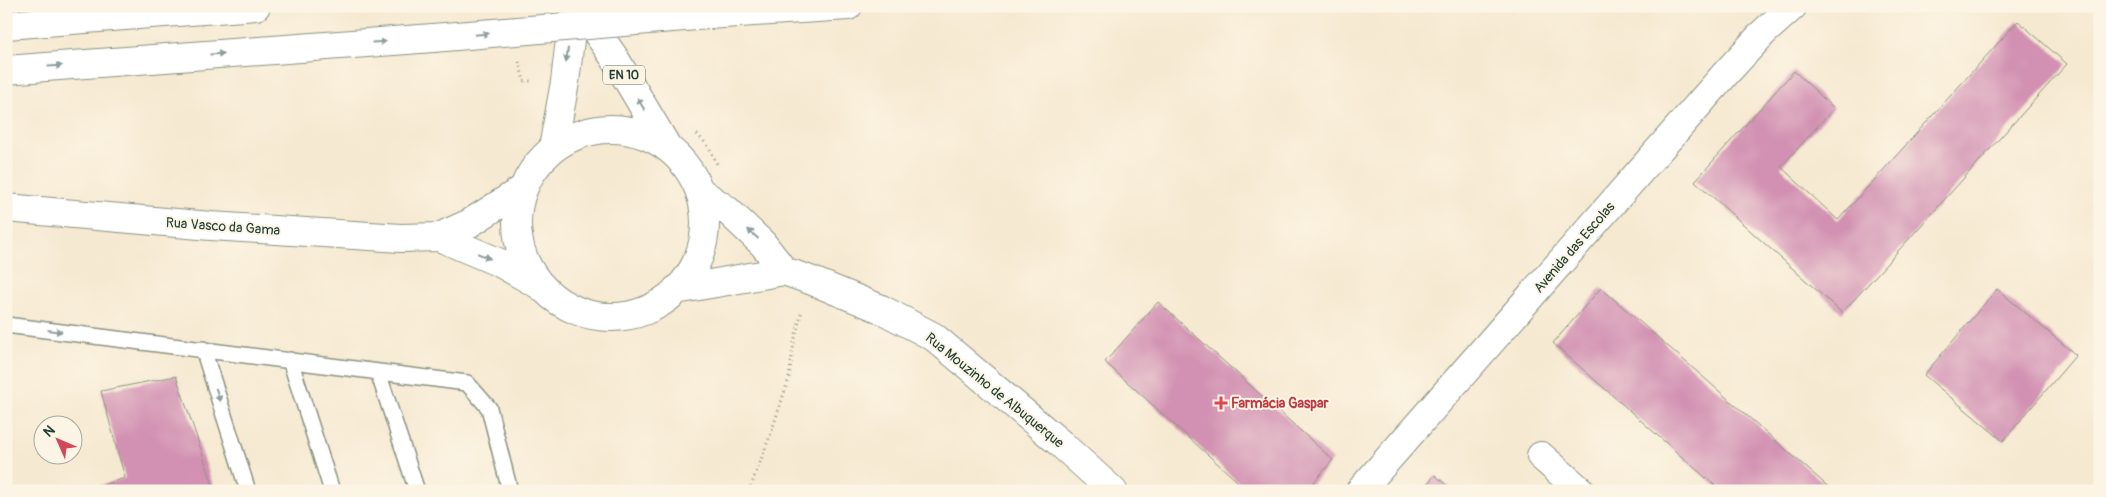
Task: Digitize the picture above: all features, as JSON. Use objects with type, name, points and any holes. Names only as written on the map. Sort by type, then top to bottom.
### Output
[{"type":"main road","points":[[6,25],[256,6]]},
{"type":"main road","points":[[552,148],[565,82],[574,6]]},
{"type":"main road","name":"EN 10","points":[[578,6],[614,57],[666,146],[687,166],[700,192],[705,218],[703,245],[693,270],[676,290],[656,306],[632,314],[607,317],[583,313],[560,302],[541,286],[523,257],[516,223],[523,189],[535,167],[552,148],[579,134],[608,128],[639,132],[666,146]]},
{"type":"main road","points":[[6,70],[708,15],[848,6]]},
{"type":"main road","name":"Avenida das Escolas","points":[[1360,491],[1721,79],[1764,32],[1792,6]]},
{"type":"main road","name":"Rua Vasco da Gama","points":[[6,208],[211,226],[401,238],[439,237],[470,223],[523,189]]},
{"type":"main road","points":[[700,192],[727,210],[764,244],[784,271]]},
{"type":"main road","name":"Rua Vasco da Gama","points":[[439,237],[500,263],[541,286]]},
{"type":"main road","name":"Rua Mouzinho de Albuquerque","points":[[676,290],[784,271],[882,309],[934,337],[1060,443],[1113,491]]},
{"type":"main road","points":[[1541,456],[1581,491]]},
{"type":"lane","points":[[6,326],[466,383],[489,408],[510,491]]},
{"type":"lane","points":[[203,349],[248,491]]},
{"type":"lane","points":[[290,360],[332,491]]},
{"type":"lane","points":[[378,372],[417,491]]},
{"type":"path","points":[[696,133],[709,146],[719,167]]},
{"type":"path","points":[[749,491],[770,436],[788,378],[794,342],[803,308]]},
{"type":"building","points":[[2018,21],[2067,64],[1842,313],[1695,181],[1794,71],[1834,108],[1781,167],[1838,220]]},
{"type":"building","points":[[1601,288],[1833,491],[1721,491],[1690,464],[1553,343]]},
{"type":"building","points":[[1997,289],[2076,355],[2003,441],[1924,375]]},
{"type":"building","points":[[1158,302],[1333,460],[1306,491],[1248,491],[1105,362]]},
{"type":"building","points":[[176,376],[215,491],[83,491],[125,478],[101,391]]},
{"type":"building","points":[[1435,475],[1453,491],[1421,491]]},
{"type":"place","name":"Farmácia Gaspar","points":[[1221,403]]}]
